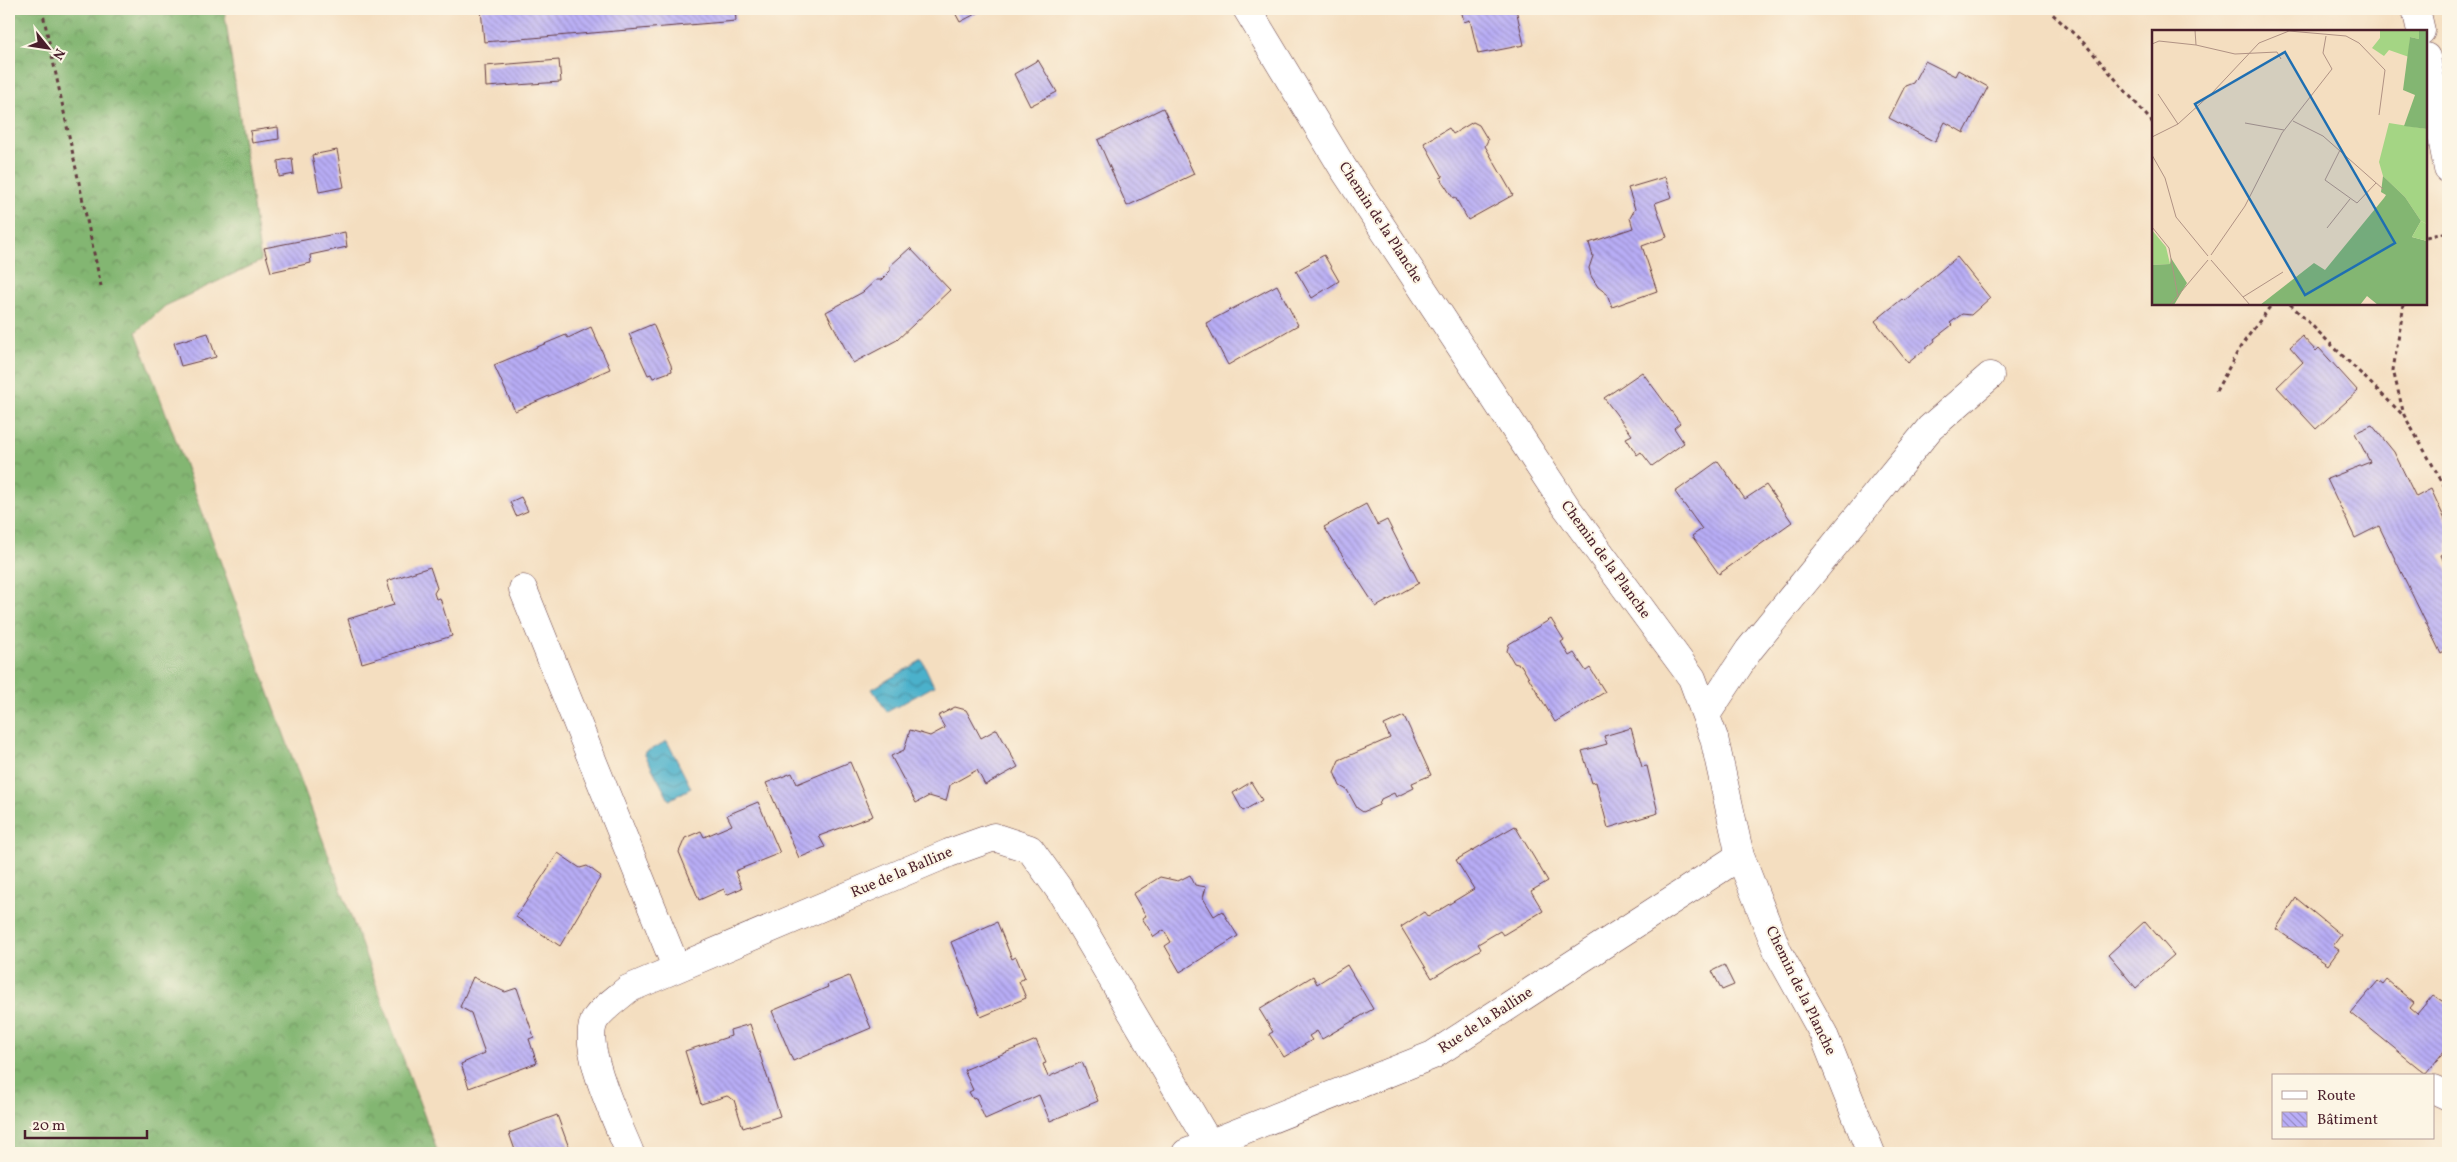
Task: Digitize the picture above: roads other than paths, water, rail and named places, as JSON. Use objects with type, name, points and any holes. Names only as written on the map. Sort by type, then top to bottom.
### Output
[{"type":"street","name":"Chemin de la Planche","points":[[1247,9],[1343,168],[1567,508],[1692,678],[1714,738],[1740,856],[1778,952],[1823,1033],[1871,1153]]},
{"type":"street","points":[[2416,9],[2421,30]]},
{"type":"street","points":[[2427,62],[2448,169]]},
{"type":"street","points":[[1706,715],[1749,650],[1930,428],[1990,376]]},
{"type":"street","points":[[522,589],[676,967]]},
{"type":"street","name":"Rue de la Balline","points":[[630,1153],[599,1076],[591,1046],[595,1018],[628,989],[948,853],[994,837],[1030,849],[1061,892],[1198,1149],[1433,1055],[1740,856]]},
{"type":"street","points":[[2434,1089],[2448,1096]]},
{"type":"water","points":[[922,660],[934,686],[887,712],[872,689]]},
{"type":"water","points":[[667,741],[691,788],[669,800],[644,753]]}]
